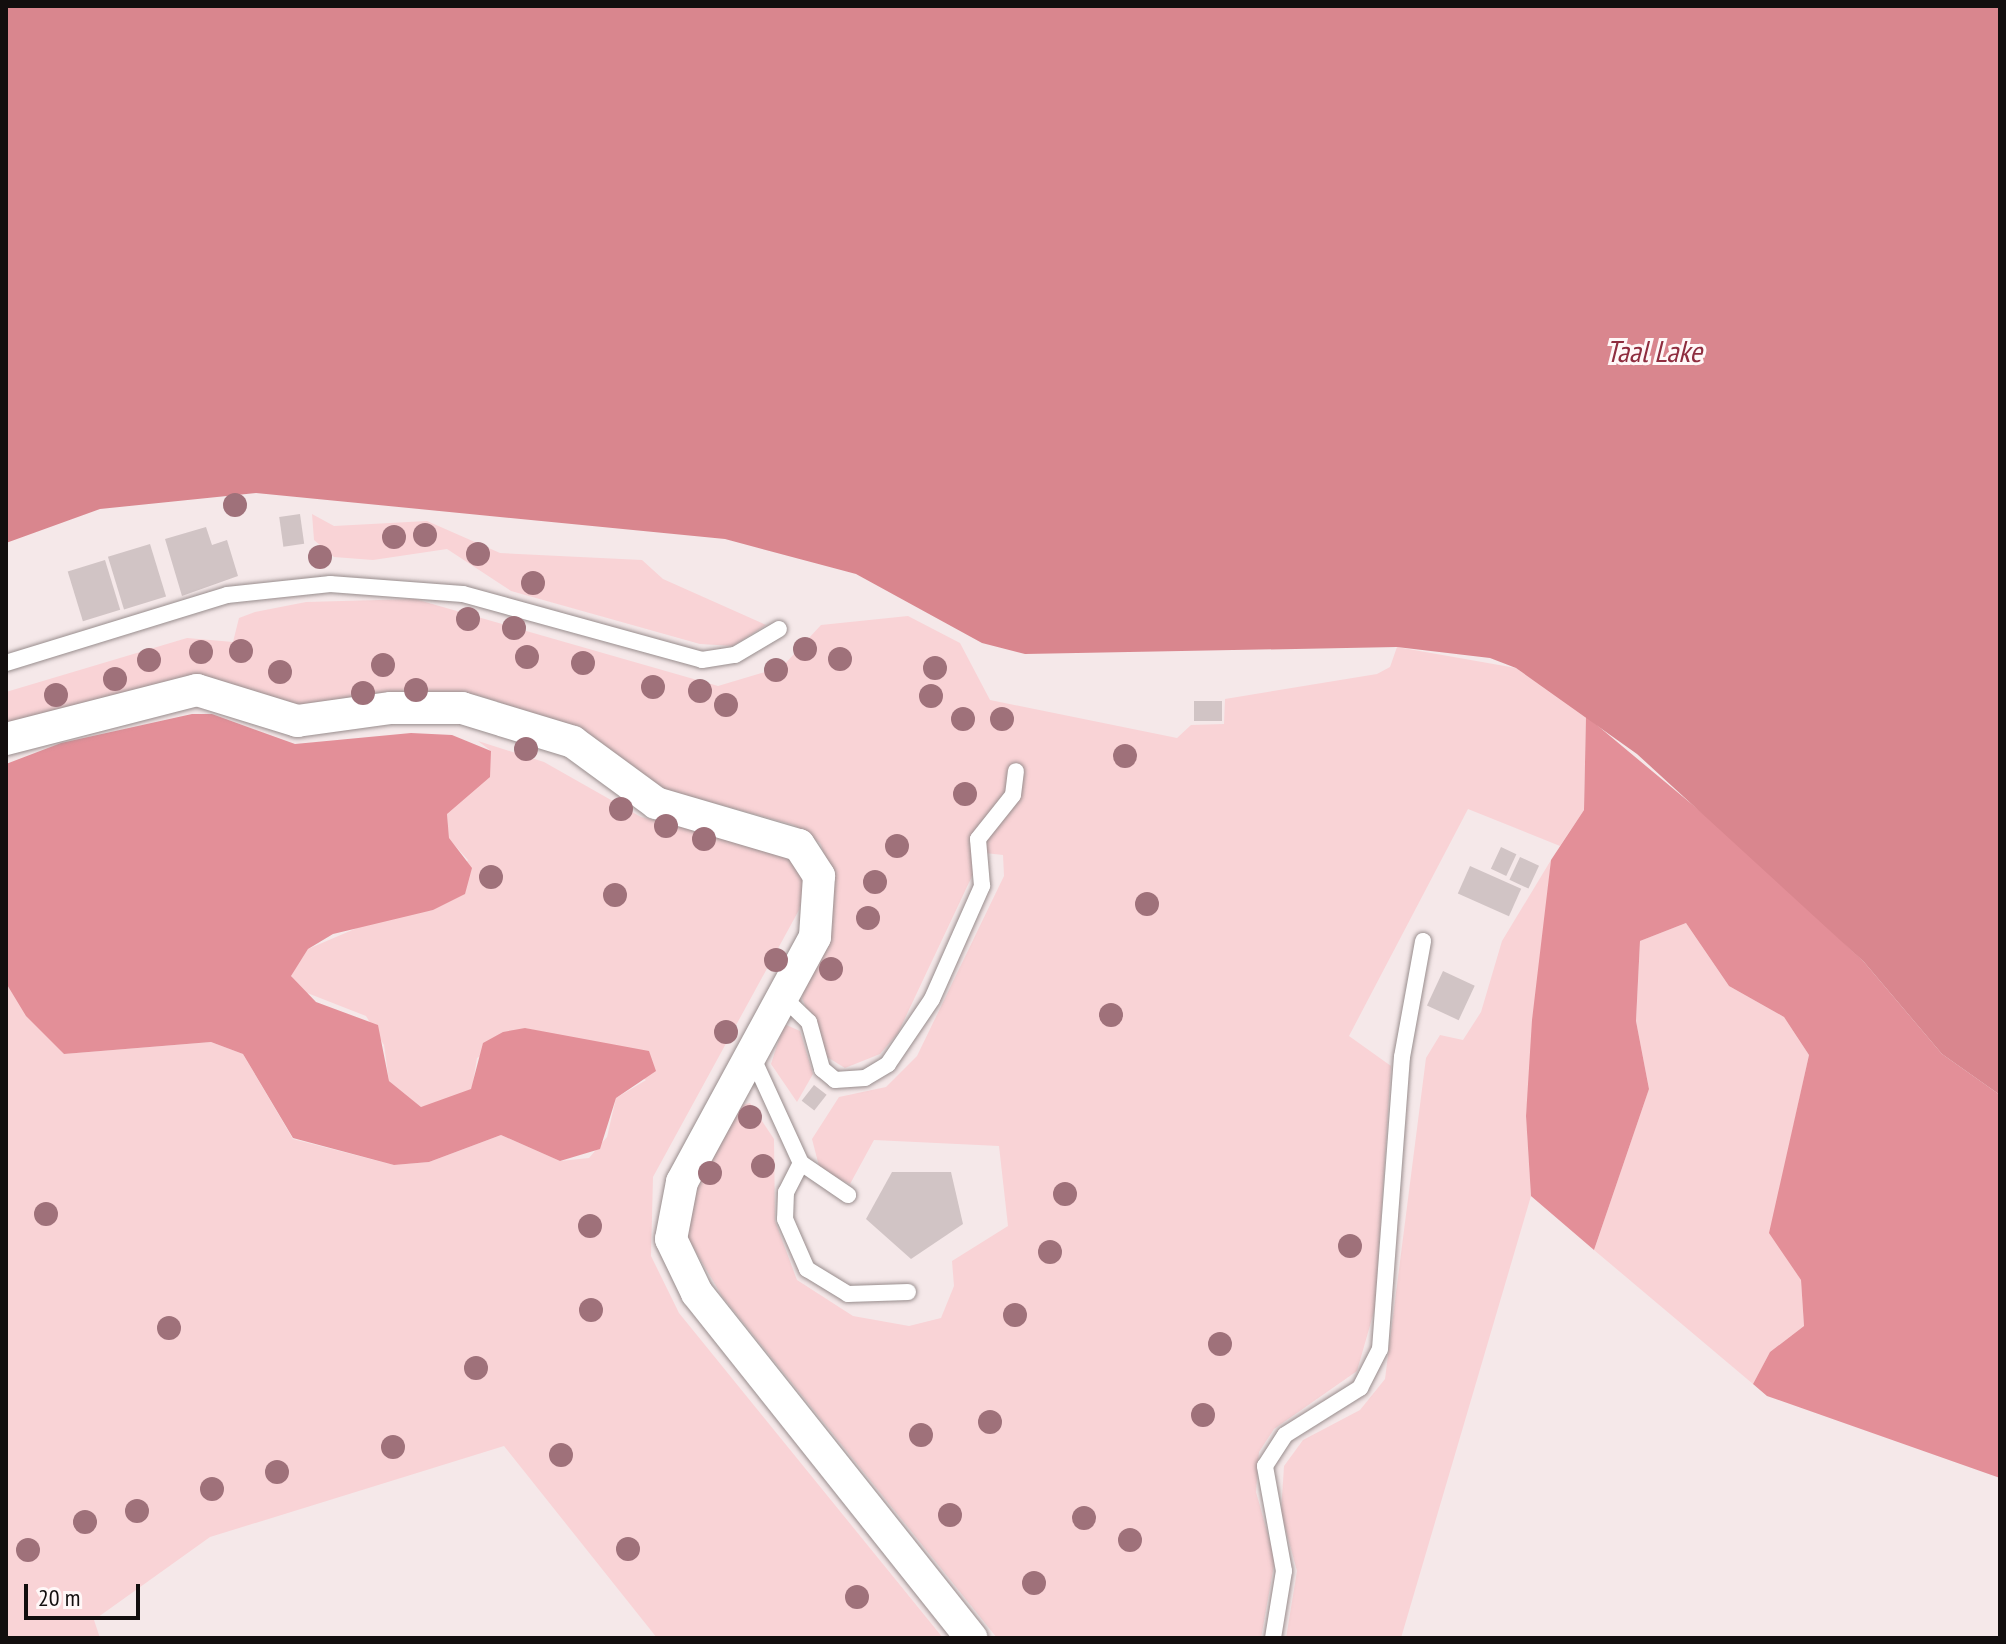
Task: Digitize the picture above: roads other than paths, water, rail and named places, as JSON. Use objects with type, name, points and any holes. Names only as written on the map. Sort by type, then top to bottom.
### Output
[{"type":"street","points":[[6,739],[197,690],[297,721],[454,708],[547,732],[573,742],[648,799],[774,834],[808,853],[819,876],[820,919],[783,997],[675,1199],[674,1249],[712,1313],[971,1638]]},
{"type":"lane","points":[[6,663],[227,595],[330,584],[463,594],[702,660],[735,655],[779,629]]},
{"type":"lane","points":[[783,997],[809,1022],[822,1069],[835,1080],[865,1078],[888,1064],[921,1021],[970,914],[984,873],[978,839],[1013,795],[1016,771]]},
{"type":"lane","points":[[1273,1638],[1284,1571],[1264,1473],[1277,1442],[1360,1388],[1380,1349],[1402,1057],[1423,941]]},
{"type":"lane","points":[[751,1052],[801,1163],[848,1195]]},
{"type":"lane","points":[[801,1163],[786,1192],[785,1219],[807,1269],[848,1294],[908,1292]]},
{"type":"water","name":"Taal Lake","points":[[6,6],[2000,6],[2000,1095],[1942,1054],[1864,962],[1637,754],[1516,668],[1490,658],[1397,647],[1025,654],[982,643],[856,574],[725,539],[256,493],[100,509],[6,543]]}]
